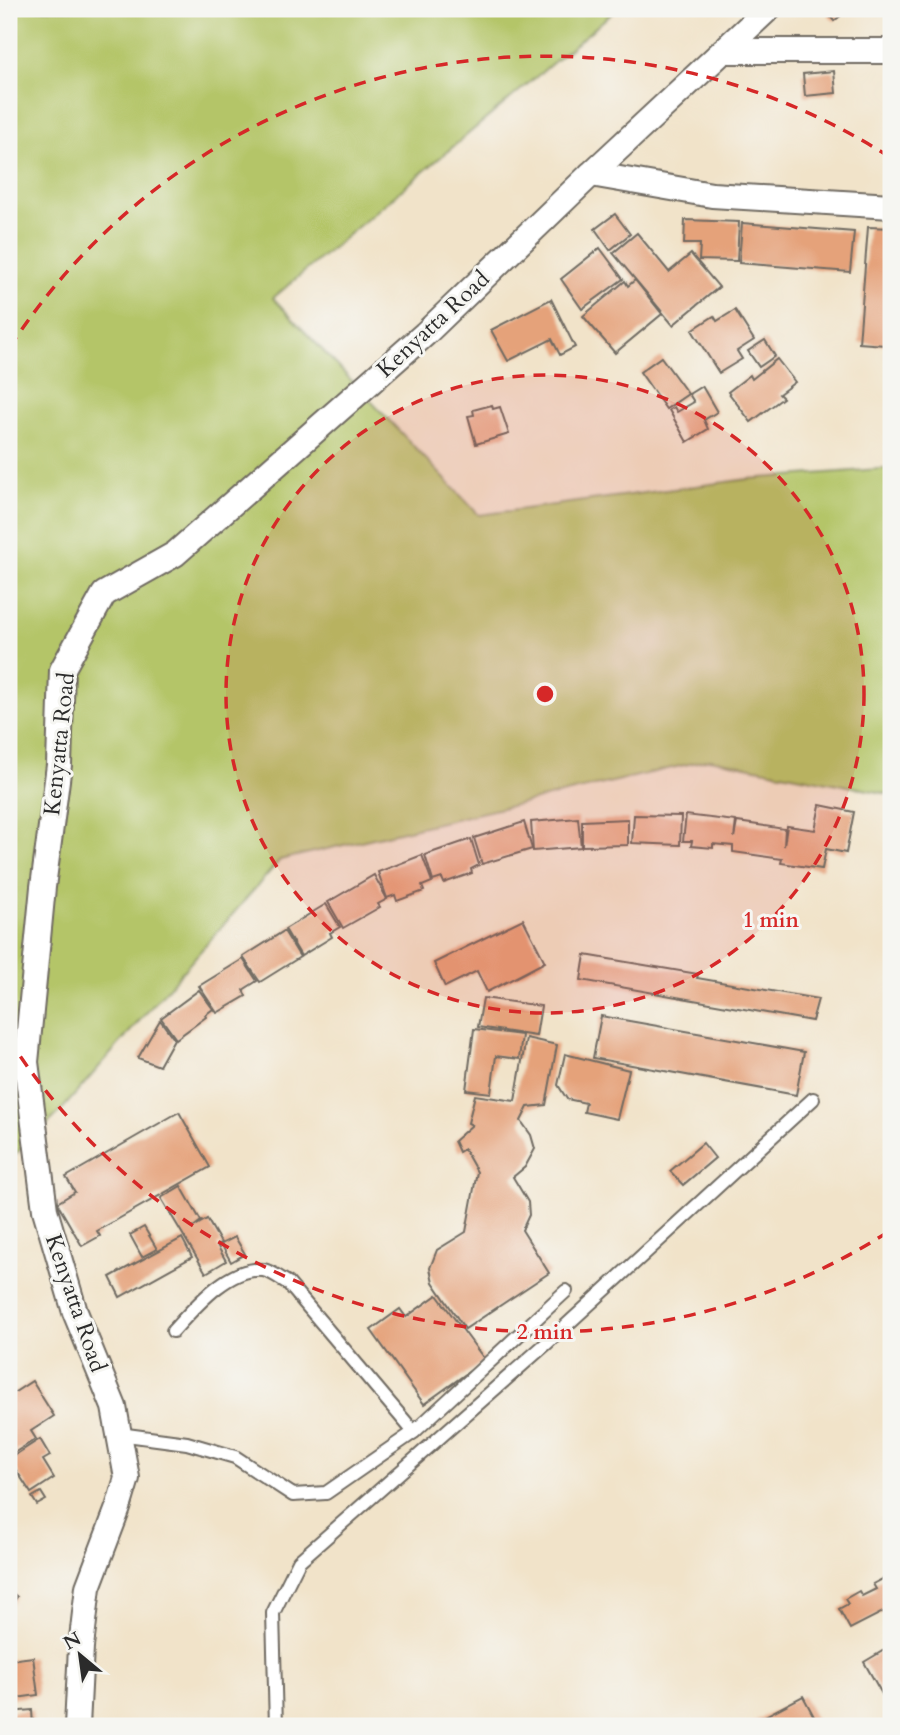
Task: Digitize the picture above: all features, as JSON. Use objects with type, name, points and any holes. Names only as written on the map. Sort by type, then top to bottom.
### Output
[{"type":"street","name":"Kenyatta Road","points":[[77,1726],[81,1647],[88,1587],[127,1478],[114,1407],[75,1311],[44,1210],[26,1062],[43,887],[59,765],[62,670],[104,594],[175,554],[425,334],[768,9]]},
{"type":"street","points":[[723,51],[891,51]]},
{"type":"street","points":[[591,174],[712,195],[891,206]]},
{"type":"lane","points":[[276,1726],[273,1613],[299,1561],[547,1343],[813,1099]]},
{"type":"lane","points":[[173,1331],[195,1307],[236,1273],[265,1270],[288,1283],[414,1432]]},
{"type":"lane","points":[[118,1434],[187,1443],[235,1457],[293,1495],[326,1493],[414,1432],[566,1291]]},
{"type":"green space","points":[[9,9],[617,9],[273,298],[479,515],[748,479],[891,468],[889,794],[710,759],[280,860],[58,1114],[9,1160]]},
{"type":"building","points":[[824,9],[849,9],[834,21]]},
{"type":"building","points":[[834,71],[836,93],[805,96],[803,74]]},
{"type":"building","points":[[615,214],[630,234],[610,250],[595,229]]},
{"type":"building","points":[[685,220],[739,222],[737,261],[699,260],[700,244],[684,244]]},
{"type":"building","points":[[742,223],[854,232],[850,272],[739,263]]},
{"type":"building","points":[[868,227],[891,228],[891,272],[885,345],[859,343]]},
{"type":"building","points":[[637,233],[669,272],[691,254],[719,287],[673,325],[613,253]]},
{"type":"building","points":[[600,248],[623,279],[582,309],[561,279]]},
{"type":"building","points":[[635,280],[662,314],[615,353],[583,316],[625,281],[628,286]]},
{"type":"building","points":[[551,299],[575,347],[560,355],[552,339],[508,361],[491,330]]},
{"type":"building","points":[[735,310],[754,340],[737,351],[742,359],[719,373],[692,330],[714,316],[717,321]]},
{"type":"building","points":[[765,340],[775,356],[759,367],[748,351]]},
{"type":"building","points":[[661,357],[688,394],[666,409],[640,372]]},
{"type":"building","points":[[777,359],[795,382],[779,394],[783,398],[751,422],[728,392],[750,375],[752,379]]},
{"type":"building","points":[[702,386],[717,412],[704,420],[708,429],[687,442],[669,410],[674,407],[677,412],[694,402],[689,394]]},
{"type":"building","points":[[492,405],[493,409],[500,407],[509,434],[476,444],[468,416],[474,415],[473,410]]},
{"type":"building","points":[[820,805],[854,812],[846,853],[826,849],[822,869],[781,863],[782,859],[733,852],[733,846],[691,846],[692,841],[683,841],[686,815],[736,821],[734,838],[737,822],[785,829],[784,846],[787,826],[815,830]]},
{"type":"building","points":[[634,815],[681,816],[680,845],[632,843]]},
{"type":"building","points":[[578,818],[581,847],[533,851],[531,822]]},
{"type":"building","points":[[628,819],[628,845],[582,846],[582,821]]},
{"type":"building","points":[[524,822],[532,849],[482,864],[474,838]]},
{"type":"building","points":[[471,839],[479,865],[471,869],[472,873],[444,883],[442,878],[433,881],[425,855]]},
{"type":"building","points":[[422,855],[432,882],[422,886],[424,891],[397,901],[395,895],[387,898],[378,872]]},
{"type":"building","points":[[374,875],[387,899],[378,904],[380,907],[343,928],[328,902]]},
{"type":"building","points":[[326,904],[340,927],[330,933],[332,937],[301,956],[285,929]]},
{"type":"building","points":[[523,919],[545,962],[487,992],[477,971],[445,987],[434,963]]},
{"type":"building","points":[[284,931],[300,957],[260,982],[243,957]]},
{"type":"building","points":[[585,955],[698,974],[697,978],[818,999],[812,1021],[581,980]]},
{"type":"building","points":[[243,959],[257,981],[243,990],[246,996],[217,1013],[199,986]]},
{"type":"building","points":[[199,990],[213,1009],[176,1039],[161,1018]]},
{"type":"building","points":[[483,998],[541,1006],[536,1036],[478,1027]]},
{"type":"building","points":[[601,1016],[804,1052],[796,1095],[593,1058]]},
{"type":"building","points":[[160,1020],[174,1039],[159,1066],[138,1058]]},
{"type":"building","points":[[474,1029],[522,1035],[519,1059],[496,1056],[491,1093],[466,1090]]},
{"type":"building","points":[[526,1038],[557,1045],[546,1105],[528,1107],[521,1121],[531,1135],[535,1149],[525,1167],[513,1177],[528,1202],[529,1215],[522,1230],[549,1273],[465,1329],[433,1282],[430,1268],[437,1250],[466,1232],[477,1172],[464,1149],[459,1152],[454,1141],[472,1125],[468,1123],[475,1095],[515,1101]]},
{"type":"building","points":[[565,1054],[629,1070],[617,1119],[584,1112],[586,1103],[567,1099],[558,1085]]},
{"type":"building","points":[[179,1112],[210,1167],[97,1231],[100,1236],[82,1246],[57,1203],[75,1192],[66,1177]]},
{"type":"building","points":[[703,1143],[715,1158],[683,1185],[670,1171]]},
{"type":"building","points":[[181,1186],[201,1221],[192,1228],[207,1219],[221,1243],[217,1245],[226,1261],[206,1273],[161,1198]]},
{"type":"building","points":[[144,1227],[157,1249],[142,1257],[130,1235]]},
{"type":"building","points":[[235,1237],[245,1254],[231,1262],[221,1244]]},
{"type":"building","points":[[182,1238],[192,1257],[120,1297],[110,1277]]},
{"type":"building","points":[[437,1295],[485,1360],[424,1404],[371,1330],[400,1309],[406,1317]]},
{"type":"building","points":[[32,1381],[54,1416],[31,1431],[36,1439],[9,1456],[9,1396]]},
{"type":"building","points":[[40,1439],[50,1456],[43,1460],[54,1478],[31,1493],[9,1459]]},
{"type":"building","points":[[41,1492],[46,1500],[37,1505],[32,1497]]},
{"type":"building","points":[[888,1576],[891,1582],[891,1608],[850,1629],[839,1609],[848,1604],[845,1599],[859,1591],[862,1596],[876,1589],[873,1584]]},
{"type":"building","points":[[9,1590],[17,1597],[9,1608]]},
{"type":"building","points":[[891,1646],[891,1710],[864,1662]]},
{"type":"building","points":[[33,1657],[38,1695],[9,1699],[9,1660]]},
{"type":"building","points":[[803,1696],[819,1726],[746,1726]]},
{"type":"building","points":[[32,1710],[33,1726],[9,1726],[9,1712]]}]
